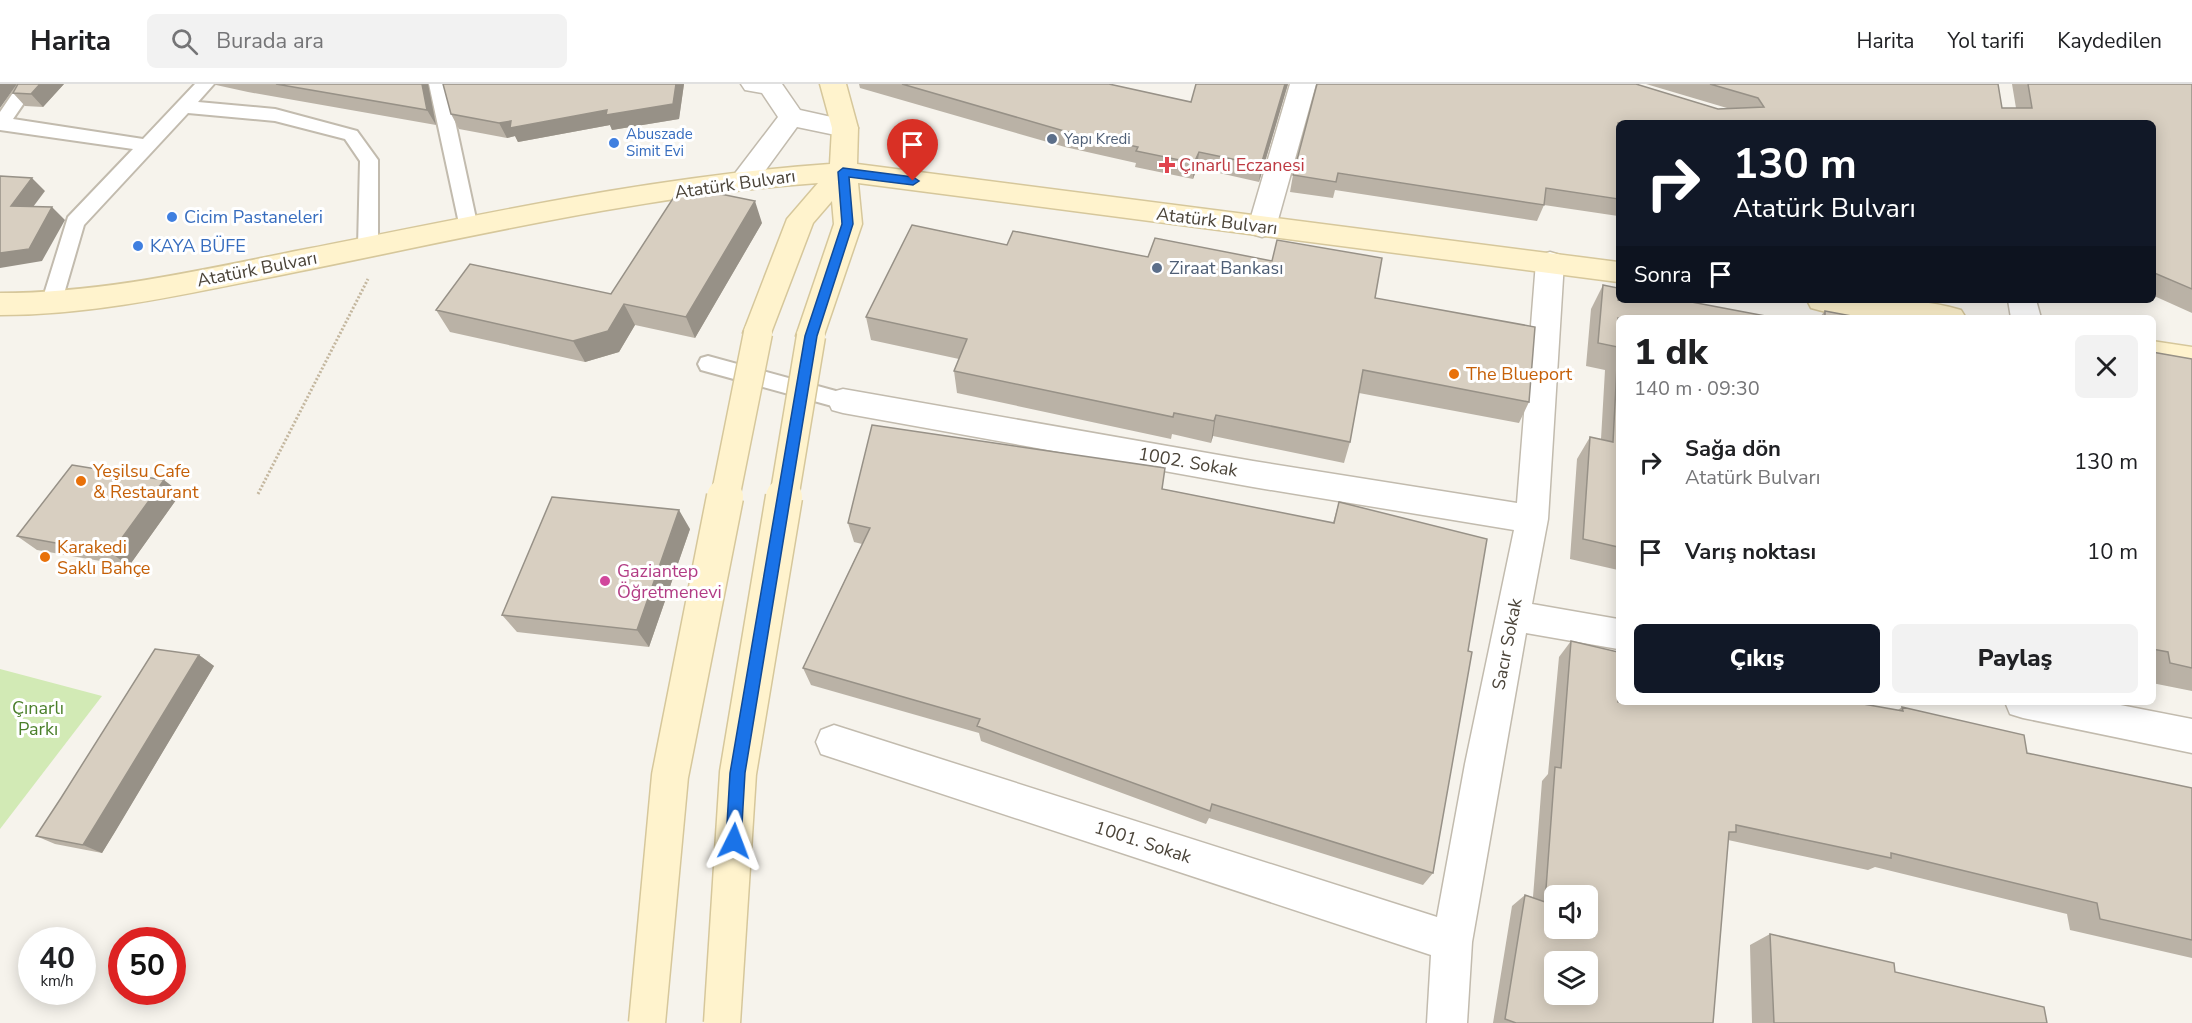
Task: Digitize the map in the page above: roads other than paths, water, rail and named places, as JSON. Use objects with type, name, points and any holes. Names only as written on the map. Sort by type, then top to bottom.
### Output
[{"type":"main road","points":[[722,1023],[738,773],[811,336],[848,224],[843,172],[845,128],[834,84]]},
{"type":"main road","name":"Atatürk Bulvarı","points":[[0,304],[51,304],[125,295],[469,228],[745,179],[843,172],[1262,228],[1616,272]]},
{"type":"main road","points":[[647,1023],[670,776],[758,333],[801,219],[843,172]]},
{"type":"main road","points":[[1843,303],[1929,315]]},
{"type":"main road","points":[[2156,353],[2192,359]]},
{"type":"street","points":[[754,84],[770,86],[791,117],[845,128]]},
{"type":"street","points":[[1262,228],[1303,84]]},
{"type":"street","points":[[745,179],[791,117]]},
{"type":"street","name":"Sacır Sokak","points":[[1447,1023],[1452,942],[1483,764],[1532,519],[1550,262]]},
{"type":"street","name":"1002. Sokak","points":[[843,401],[1253,474],[1532,519]]},
{"type":"street","points":[[1513,616],[1616,633]]},
{"type":"street","points":[[2038,705],[2192,736]]},
{"type":"street","name":"1001. Sokak","points":[[834,742],[1452,942]]},
{"type":"lane","points":[[27,84],[1,124],[145,145]]},
{"type":"lane","points":[[51,304],[75,222],[145,145],[205,84]]},
{"type":"lane","points":[[438,84],[469,228]]},
{"type":"lane","points":[[184,107],[275,116],[351,135],[369,160],[377,246]]},
{"type":"lane","points":[[708,364],[843,401]]},
{"type":"place","name":"Yapı Kredi","points":[[1052,139]]},
{"type":"place","name":"Abuszade Simit Evi","points":[[614,143]]},
{"type":"place","name":"Çınarlı Eczanesi","points":[[1167,165]]},
{"type":"place","name":"Cicim Pastaneleri","points":[[172,217]]},
{"type":"place","name":"KAYA BÜFE","points":[[138,246]]},
{"type":"place","name":"Ziraat Bankası","points":[[1157,268]]},
{"type":"place","name":"The Blueport","points":[[1454,374]]},
{"type":"place","name":"Yeşilsu Cafe & Restaurant","points":[[81,481]]},
{"type":"place","name":"Karakedi Saklı Bahçe","points":[[45,557]]},
{"type":"place","name":"Gaziantep Öğretmenevi","points":[[605,581]]},
{"type":"park label","name":"Çınarlı Parkı","points":[[38,718]]}]
